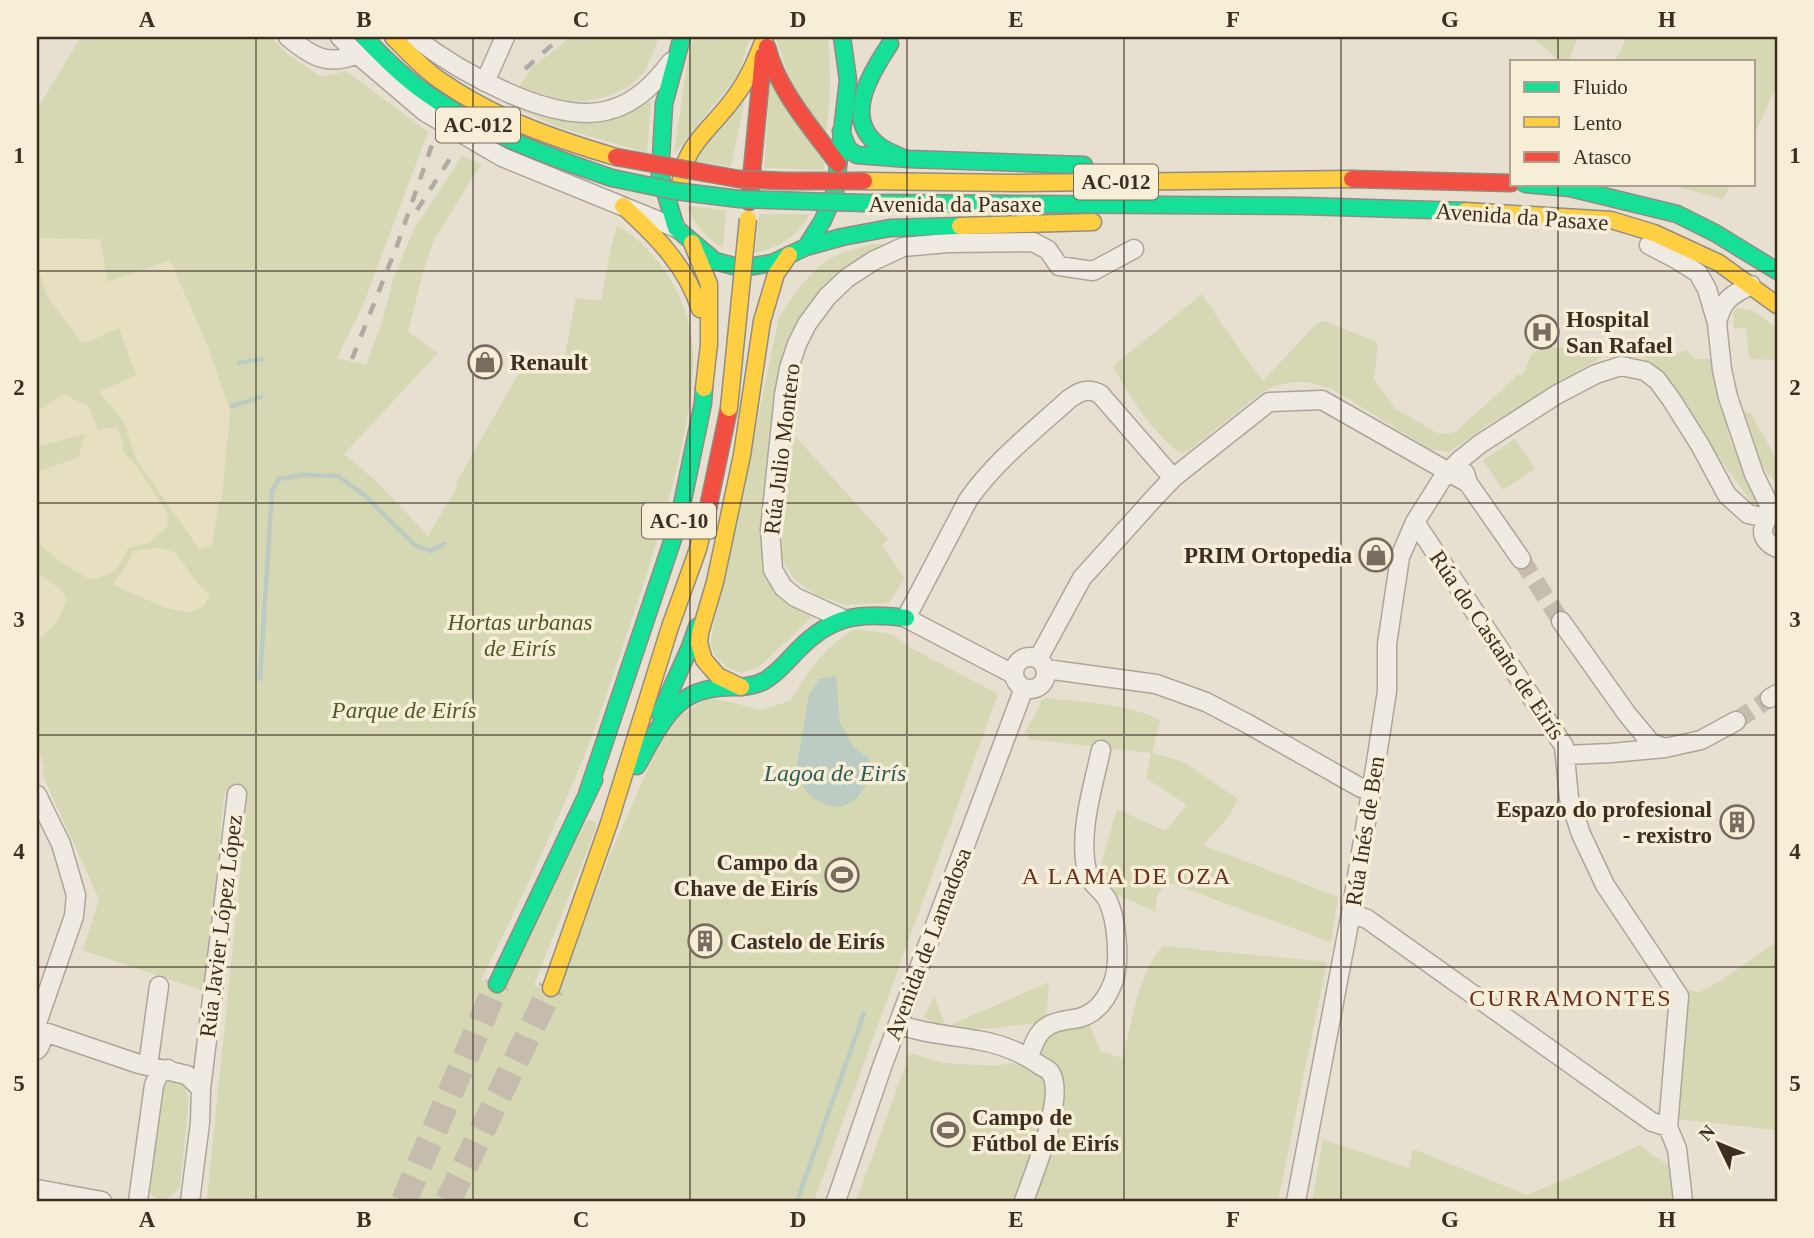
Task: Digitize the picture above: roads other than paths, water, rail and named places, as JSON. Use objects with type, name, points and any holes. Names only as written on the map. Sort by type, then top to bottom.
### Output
[{"type":"main road","name":"Avenida da Pasaxe","points":[[364,37],[384,59],[418,88],[456,114],[495,135],[612,178],[675,191],[739,200],[1303,206],[1502,212],[1611,220],[1654,233],[1719,262],[1777,305]]},
{"type":"main road","name":"Avenida da Pasaxe","points":[[393,37],[441,81],[509,119],[556,139],[616,157],[677,170],[740,179],[1017,183],[1369,179],[1510,183]]},
{"type":"main road","points":[[682,37],[664,104],[660,176],[676,228],[716,261],[741,268],[772,263],[806,247],[890,228],[1109,222]]},
{"type":"main road","points":[[765,37],[770,59],[786,92],[838,164]]},
{"type":"main road","points":[[716,261],[695,234],[682,210],[679,181],[689,151],[734,99],[752,69],[765,37]]},
{"type":"main road","name":"AC-10","points":[[551,988],[609,823],[670,627],[698,549],[715,481],[729,408],[765,37]]},
{"type":"main road","points":[[806,247],[823,220],[835,192],[848,79],[842,37]]},
{"type":"main road","points":[[895,40],[873,67],[865,87],[860,106],[862,125],[874,143],[909,159]]},
{"type":"main road","points":[[841,131],[848,149],[857,155],[1097,166]]},
{"type":"main road","points":[[1122,166],[1369,179]]},
{"type":"main road","name":"Avenida da Pasaxe","points":[[1548,186],[1570,188],[1677,214],[1715,233],[1777,271]]},
{"type":"main road","points":[[623,206],[675,258],[696,292],[709,344]]},
{"type":"main road","points":[[1151,221],[1261,218],[1303,206]]},
{"type":"main road","points":[[805,266],[842,237]]},
{"type":"main road","name":"AC-10","points":[[587,793],[678,524],[703,403],[709,344],[709,284],[691,240]]},
{"type":"main road","name":"AC-10","points":[[609,823],[690,647],[720,555],[741,455],[762,321],[776,274],[789,255]]},
{"type":"main road","name":"AC-10","points":[[762,321],[791,282]]},
{"type":"main road","points":[[720,555],[715,582],[699,633],[699,643],[704,660],[711,669],[718,676],[741,687]]},
{"type":"main road","points":[[633,773],[672,708],[685,697],[706,688],[741,687],[761,683],[778,672],[821,630],[841,618],[871,614],[906,618]]},
{"type":"main road","name":"AC-10","points":[[497,984],[587,793],[670,627]]},
{"type":"street","points":[[288,37],[320,58],[345,60],[357,54]]},
{"type":"street","points":[[340,37],[425,112],[502,157],[676,228]]},
{"type":"street","points":[[414,37],[463,71],[485,82],[524,99],[566,112],[610,110],[630,102],[654,82],[676,56]]},
{"type":"street","points":[[485,82],[505,37]]},
{"type":"street","points":[[848,79],[895,40]]},
{"type":"street","points":[[1578,217],[1612,233],[1658,248],[1698,273],[1707,289],[1717,323],[1728,397],[1754,474],[1773,514],[1763,530],[1765,537],[1777,548]]},
{"type":"street","name":"Rúa Julio Montero","points":[[841,618],[808,604],[783,587],[773,570],[771,551],[778,452],[789,368],[807,324],[827,297],[858,269],[902,247],[948,243],[1033,242],[1048,250],[1059,265],[1093,271],[1134,249]]},
{"type":"street","points":[[1717,323],[1720,309],[1733,294],[1751,285]]},
{"type":"street","name":"Rúa Inés de Ben","points":[[1296,1201],[1351,913],[1387,691],[1387,644],[1400,557],[1425,504],[1455,465],[1480,444],[1556,396],[1596,374],[1621,366],[1645,371],[1657,380],[1700,445],[1727,495],[1748,514],[1773,514]]},
{"type":"street","points":[[1173,478],[1100,394],[1088,390],[1079,393],[1006,456],[977,488],[968,500],[906,618],[1029,689],[1039,686],[1045,678],[1042,664],[1082,578],[1173,478],[1269,402],[1322,400],[1455,465],[1521,559]]},
{"type":"street","name":"Rúa do Castaño de Eirís","points":[[1415,522],[1564,746],[1569,798],[1580,834],[1605,885],[1679,996],[1668,1127],[1677,1149],[1683,1201]]},
{"type":"street","points":[[1561,621],[1626,714],[1651,743],[1665,748]]},
{"type":"street","points":[[1019,681],[1015,666],[1022,659],[1032,657],[1042,664],[1156,684],[1206,702],[1361,788],[1371,790]]},
{"type":"street","name":"Avenida de Lamadosa","points":[[836,1201],[1019,681]]},
{"type":"street","points":[[1566,755],[1665,748],[1701,740],[1736,721]]},
{"type":"street","points":[[1029,1057],[1037,1038],[1048,1026],[1082,1017],[1105,1001],[1117,966],[1115,927],[1108,899],[1087,874],[1086,861],[1087,815],[1101,750]]},
{"type":"street","name":"Rúa Javier López López","points":[[190,1201],[237,794]]},
{"type":"street","points":[[37,795],[61,844],[76,895],[74,916],[38,1027],[42,1040],[37,1050]]},
{"type":"street","points":[[1351,913],[1367,919],[1652,1122],[1668,1127]]},
{"type":"street","points":[[148,1066],[159,986]]},
{"type":"street","points":[[898,1024],[915,1030],[981,1040],[1009,1048],[1029,1057],[1050,1072],[1055,1090],[1050,1127],[1024,1201]]},
{"type":"street","points":[[38,1027],[148,1066],[187,1075],[201,1089]]},
{"type":"street","name":"Rúa Javier López López","points":[[187,1075],[205,1058]]},
{"type":"street","points":[[138,1201],[154,1085],[159,1074],[168,1069]]},
{"type":"street","points":[[37,1189],[102,1201]]},
{"type":"water","name":"Lagoa de Eirís","points":[[836,676],[840,723],[853,746],[870,760],[872,770],[867,784],[856,799],[842,807],[828,806],[813,798],[804,789],[797,764],[809,695],[819,679]]},
{"type":"waterway","points":[[239,363],[262,359]]},
{"type":"waterway","points":[[232,406],[261,397]]},
{"type":"waterway","points":[[260,679],[272,491],[279,479],[302,475],[338,476],[364,495],[415,545],[431,551],[444,544]]},
{"type":"waterway","points":[[797,1201],[864,1013]]},
{"type":"tunnel","points":[[1521,559],[1561,621]]},
{"type":"tunnel","points":[[1736,721],[1770,698]]},
{"type":"tunnel","points":[[404,1201],[497,984]]},
{"type":"tunnel","points":[[448,1201],[551,988]]},
{"type":"railway","points":[[525,69],[561,37]]},
{"type":"railway","points":[[352,359],[398,243],[434,139]]},
{"type":"railway","points":[[417,210],[455,151]]},
{"type":"place","name":"Hospital San Rafael","points":[[1542,332]]},
{"type":"place","name":"Renault","points":[[485,362]]},
{"type":"place","name":"PRIM Ortopedia","points":[[1376,555]]},
{"type":"place","name":"Espazo do profesional - rexistro","points":[[1737,822]]},
{"type":"place","name":"Campo da Chave de Eirís","points":[[842,875]]},
{"type":"place","name":"Castelo de Eirís","points":[[705,941]]},
{"type":"place","name":"Campo de Fútbol de Eirís","points":[[948,1130]]},
{"type":"district","name":"A LAMA DE OZA","points":[[1127,876]]},
{"type":"district","name":"CURRAMONTES","points":[[1571,998]]},
{"type":"park label","name":"Hortas urbanas de Eirís","points":[[520,635]]},
{"type":"park label","name":"Parque de Eirís","points":[[404,710]]}]
